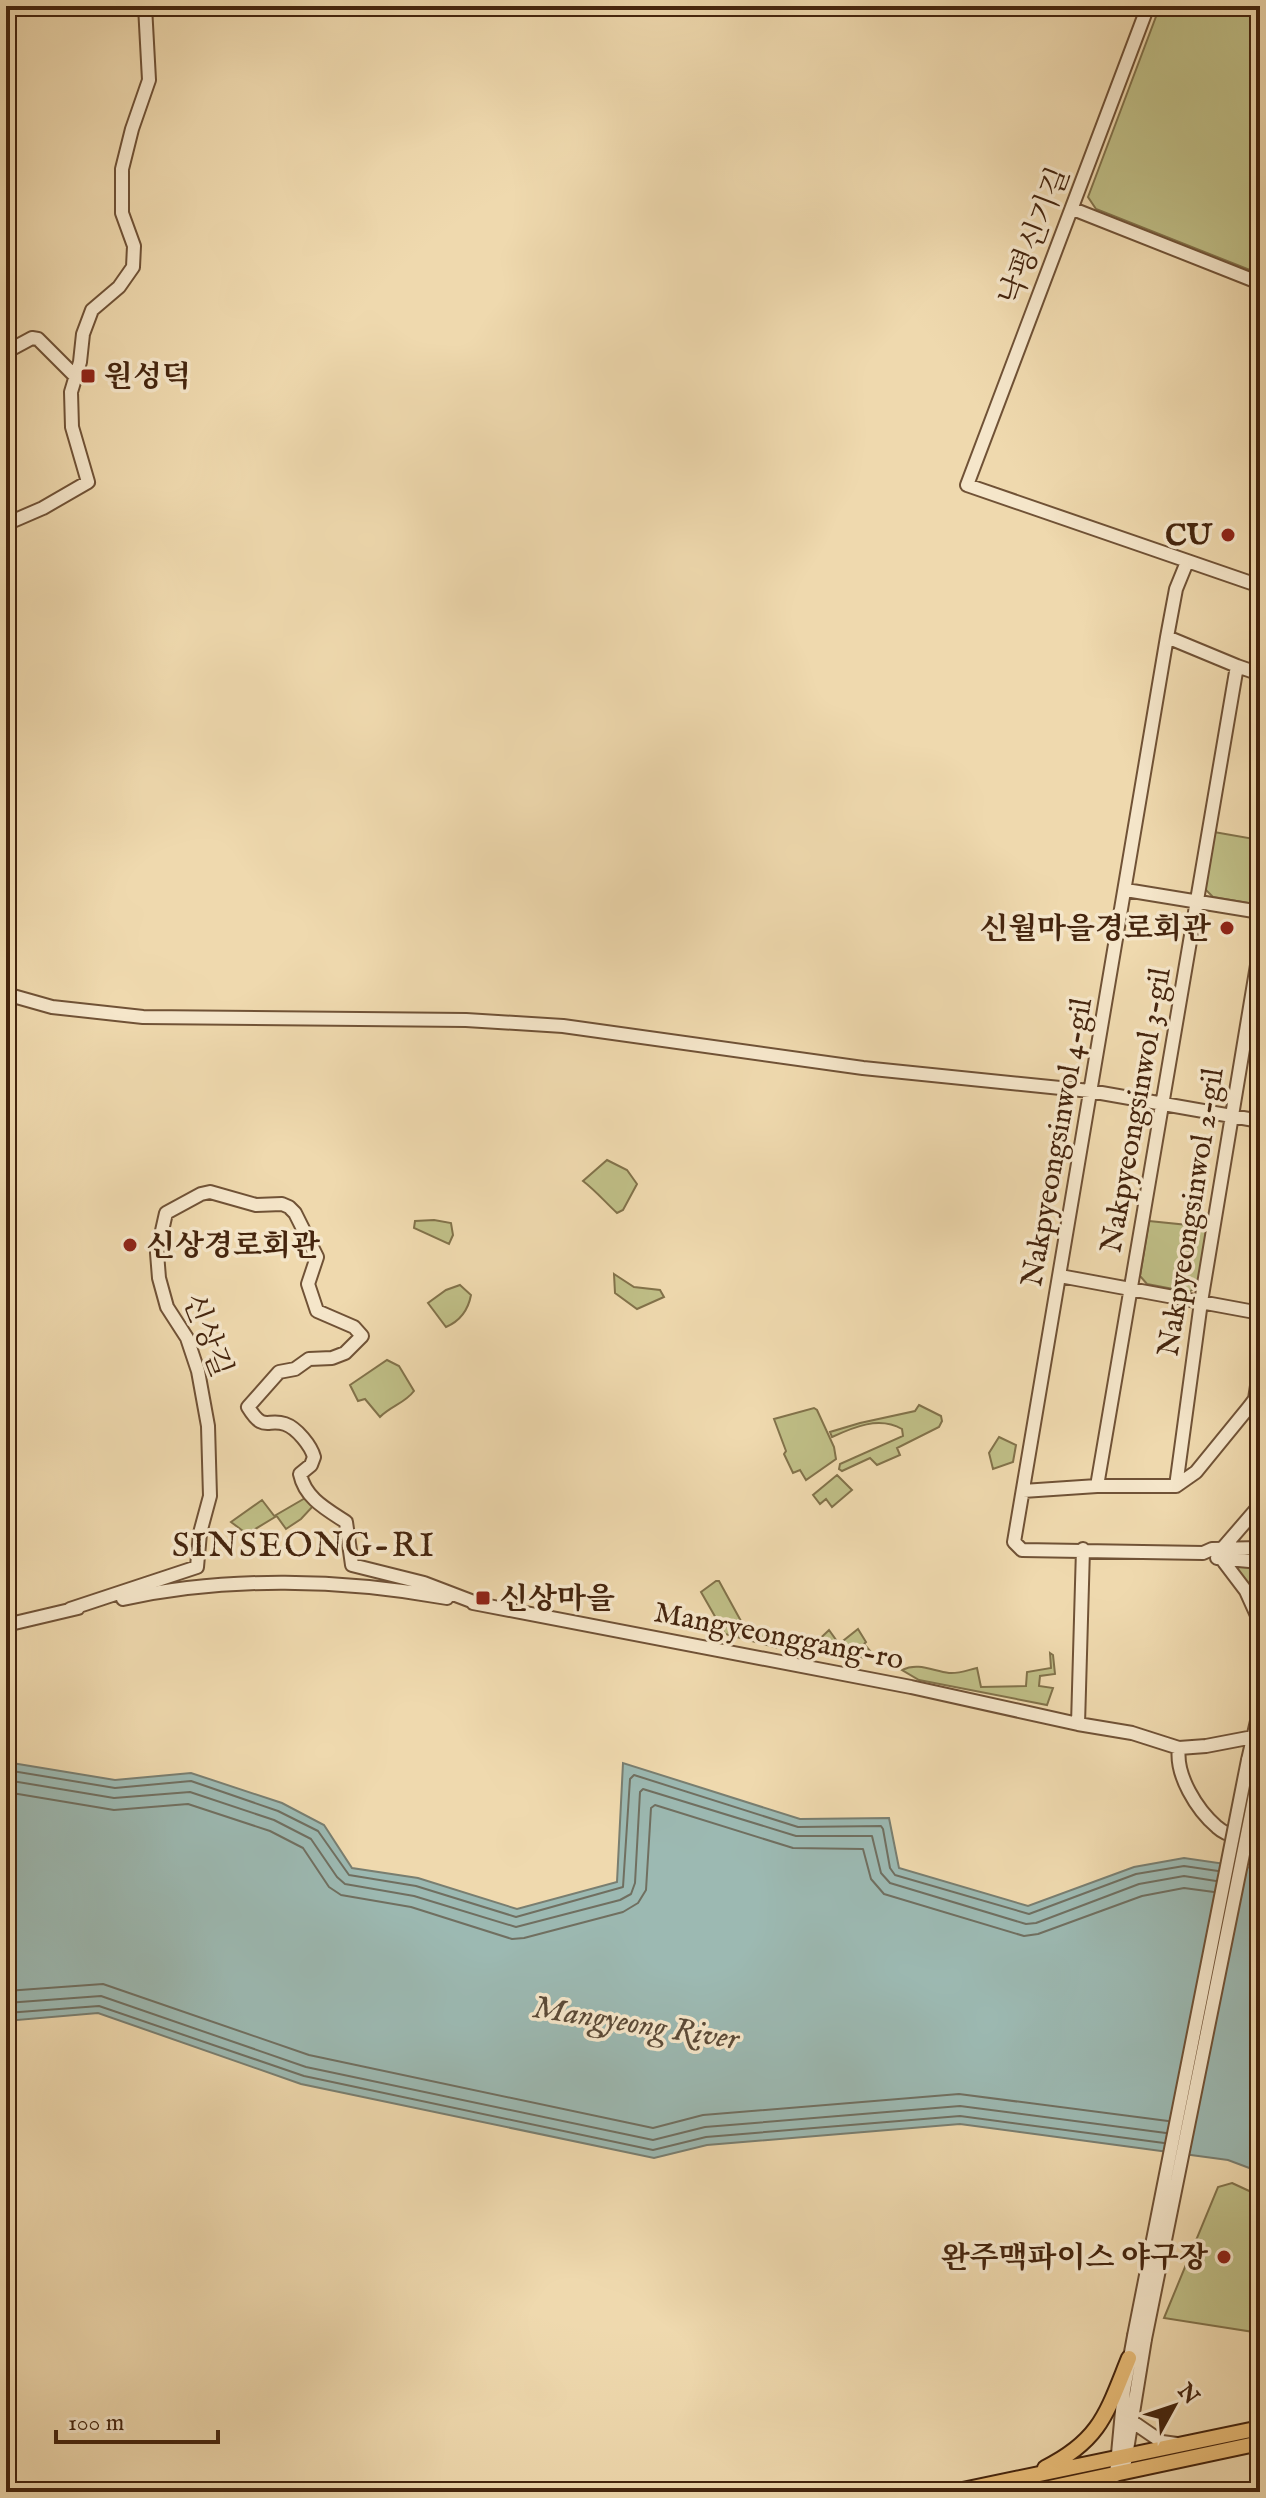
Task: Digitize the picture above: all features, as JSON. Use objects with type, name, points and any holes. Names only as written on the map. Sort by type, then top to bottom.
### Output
[{"type":"main road","points":[[1032,2475],[1074,2451],[1096,2430],[1129,2358]]},
{"type":"main road","points":[[1030,2492],[1180,2445],[1260,2428]]},
{"type":"main road","points":[[953,2492],[1032,2475],[1120,2466],[1260,2443]]},
{"type":"street","points":[[6,524],[43,508],[88,482],[71,418],[71,392],[83,334],[92,310],[127,278],[133,267],[134,246],[122,213],[122,180],[127,149],[149,80],[145,6]]},
{"type":"street","name":"낙평신기길","points":[[1148,6],[967,485],[1187,562]]},
{"type":"street","points":[[1073,209],[1260,283]]},
{"type":"street","points":[[6,352],[32,338],[38,339],[76,377]]},
{"type":"street","points":[[1187,562],[1260,586]]},
{"type":"street","name":"Nakpyeongsinwol 4-gil","points":[[1187,562],[1176,589],[1167,637],[1014,1542],[1022,1550],[1203,1553],[1260,1562]]},
{"type":"street","points":[[1167,637],[1260,674]]},
{"type":"street","name":"Nakpyeongsinwol 3-gil","points":[[1097,1486],[1237,666]]},
{"type":"street","points":[[1126,890],[1260,912]]},
{"type":"street","name":"Nakpyeongsinwol 2-gil","points":[[1176,1486],[1201,1302],[1260,947]]},
{"type":"street","points":[[6,994],[52,1007],[143,1017],[466,1020],[563,1026],[863,1068],[1090,1091],[1260,1121]]},
{"type":"street","name":"신상길","points":[[70,1609],[197,1567],[200,1533],[210,1496],[206,1408],[187,1338],[167,1307],[159,1278],[157,1253],[166,1213],[210,1192],[256,1205],[289,1207],[317,1257],[308,1284],[317,1311],[354,1327],[362,1336],[345,1353],[332,1358],[309,1359],[295,1369],[279,1372],[248,1407],[252,1414],[270,1425],[289,1425],[311,1448],[314,1457],[311,1465],[300,1474],[302,1482],[318,1503],[346,1522],[352,1565],[424,1583],[479,1604]]},
{"type":"street","points":[[1060,1276],[1260,1313]]},
{"type":"street","points":[[1023,1491],[1097,1486],[1176,1486],[1196,1472],[1255,1399],[1260,1366]]},
{"type":"street","points":[[1260,1505],[1221,1554],[1246,1591],[1260,1622]]},
{"type":"street","name":"Nakpyeongsinwol 4-gil","points":[[1221,1554],[1260,1548]]},
{"type":"street","points":[[1078,1724],[1083,1549]]},
{"type":"street","name":"Mangyeonggang-ro","points":[[6,1625],[136,1596],[223,1585],[277,1584],[374,1589],[479,1604],[911,1687],[1132,1733],[1179,1748],[1253,1737]]},
{"type":"street","points":[[1120,2466],[1130,2420],[1140,2338],[1260,1708]]},
{"type":"street","points":[[1179,1748],[1178,1759],[1189,1790],[1218,1829],[1241,1838],[1260,1837]]},
{"type":"street","points":[[1120,2466],[1129,2358],[1140,2338],[1260,1770]]},
{"type":"street","points":[[1130,2420],[1162,2442],[1180,2445]]},
{"type":"shaded area","points":[[1160,6],[1260,6],[1260,274],[1096,209],[1088,197]]},
{"type":"shaded area","points":[[1214,832],[1260,840],[1260,899],[1254,904],[1213,897],[1205,889]]},
{"type":"shaded area","points":[[607,1160],[627,1170],[637,1184],[623,1210],[617,1213],[583,1181]]},
{"type":"shaded area","points":[[415,1221],[451,1223],[453,1235],[449,1244],[414,1228]]},
{"type":"shaded area","points":[[1149,1221],[1207,1227],[1198,1286],[1189,1292],[1147,1284],[1140,1276]]},
{"type":"shaded area","points":[[614,1274],[634,1287],[660,1290],[664,1297],[637,1309],[615,1293]]},
{"type":"shaded area","points":[[460,1285],[471,1295],[470,1301],[463,1315],[446,1327],[428,1303],[446,1290]]},
{"type":"shaded area","points":[[387,1360],[399,1366],[414,1391],[380,1417],[365,1399],[358,1401],[350,1385]]},
{"type":"shaded area","points":[[919,1405],[941,1416],[939,1427],[897,1448],[900,1455],[877,1465],[870,1458],[842,1471],[839,1469],[840,1464],[903,1436],[902,1429],[876,1423],[832,1437],[830,1432],[915,1411]]},
{"type":"shaded area","points":[[814,1408],[834,1447],[836,1459],[806,1480],[800,1470],[793,1473],[774,1419]]},
{"type":"shaded area","points":[[999,1437],[1016,1445],[1013,1462],[993,1469],[989,1453]]},
{"type":"shaded area","points":[[837,1475],[852,1490],[832,1507],[826,1499],[820,1504],[813,1495]]},
{"type":"shaded area","points":[[307,1497],[314,1505],[286,1529],[276,1515]]},
{"type":"shaded area","points":[[262,1500],[275,1517],[247,1534],[231,1522]]},
{"type":"shaded area","points":[[1233,1564],[1260,1568],[1260,1607],[1255,1592]]},
{"type":"shaded area","points":[[719,1581],[747,1632],[760,1628],[775,1647],[725,1634],[701,1592]]},
{"type":"shaded area","points":[[858,1629],[866,1642],[864,1644],[878,1660],[809,1649],[829,1630],[839,1644]]},
{"type":"shaded area","points":[[1050,1653],[1053,1655],[1055,1674],[1040,1676],[1039,1686],[1053,1688],[1047,1705],[919,1680],[902,1670],[920,1667],[952,1673],[977,1668],[981,1687],[1026,1686],[1027,1672],[1051,1668]]},
{"type":"shaded area","name":"완주맥파이스 야구장","points":[[1232,2183],[1260,2196],[1260,2333],[1164,2318],[1218,2187]]},
{"type":"water","name":"Mangyeong River","points":[[6,1762],[115,1780],[191,1773],[282,1803],[324,1825],[352,1868],[418,1878],[517,1909],[617,1882],[623,1763],[800,1819],[889,1818],[899,1868],[1028,1906],[1134,1867],[1184,1858],[1260,1869],[1260,2172],[1228,2160],[960,2124],[707,2145],[654,2158],[301,2084],[98,2013],[6,2021]]},
{"type":"place","name":"원성덕","points":[[88,376]]},
{"type":"place","name":"CU","points":[[1228,535]]},
{"type":"place","name":"신월마을경로회관","points":[[1227,928]]},
{"type":"place","name":"신상경로회관","points":[[130,1245]]},
{"type":"place","name":"신상마을","points":[[483,1598]]},
{"type":"place","name":"완주맥파이스 야구장","points":[[1224,2257]]},
{"type":"district","name":"SINSEONG-RI","points":[[304,1544]]}]
